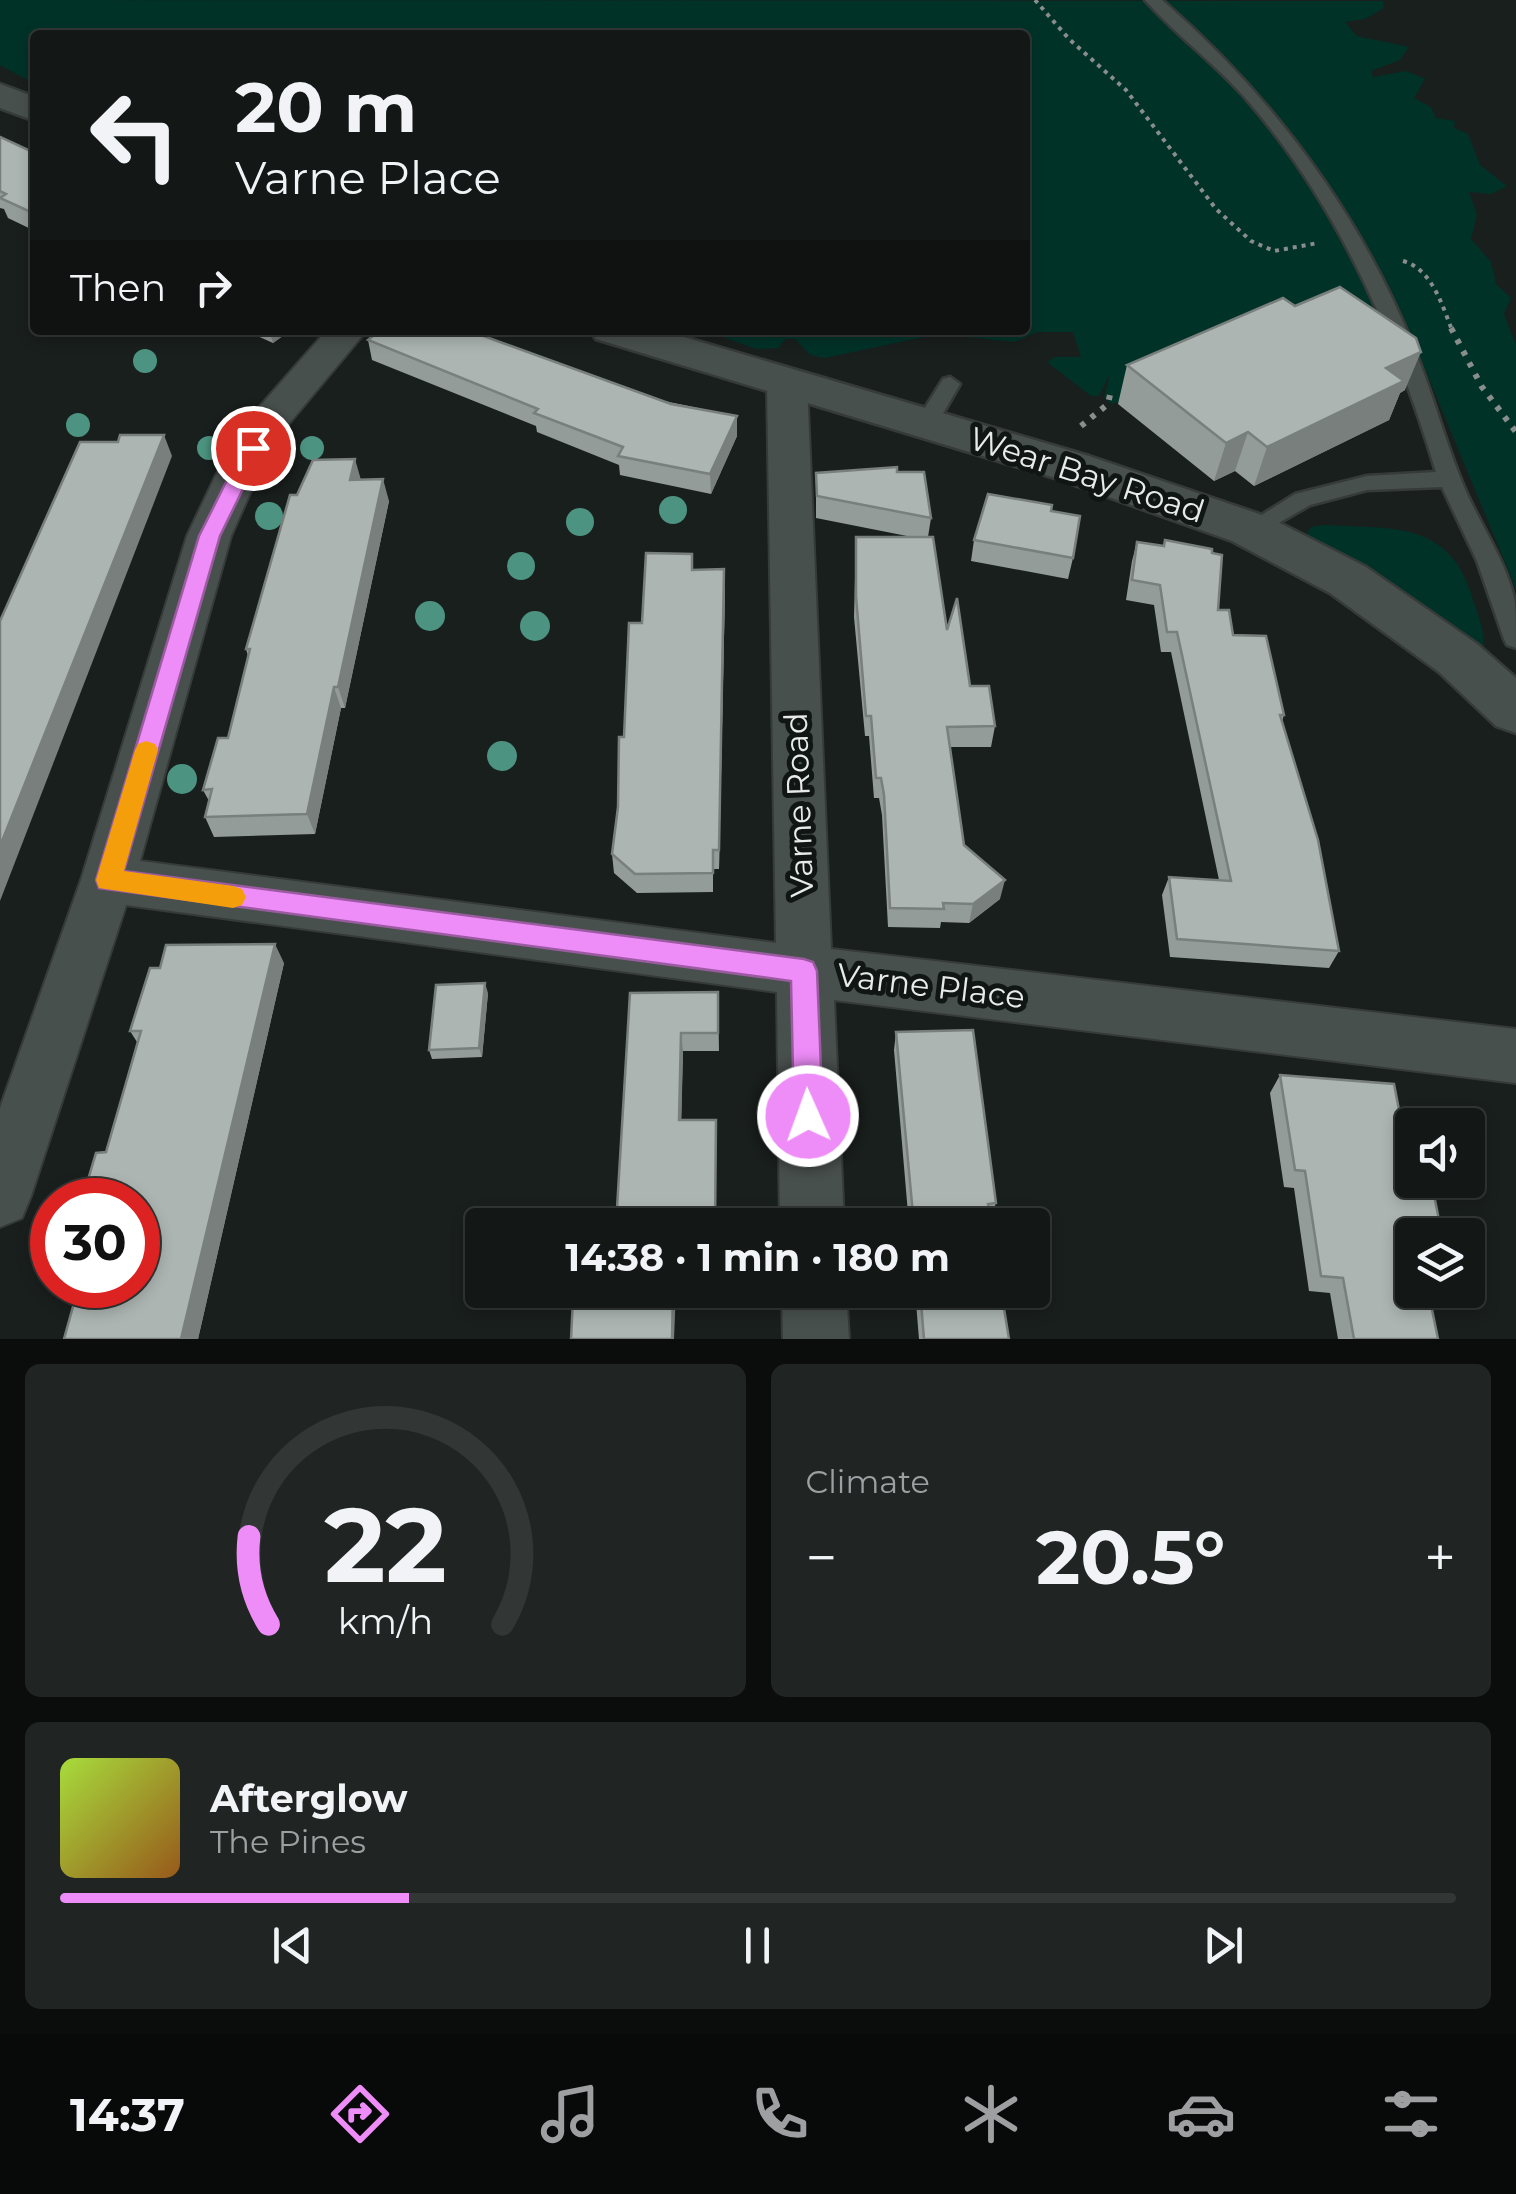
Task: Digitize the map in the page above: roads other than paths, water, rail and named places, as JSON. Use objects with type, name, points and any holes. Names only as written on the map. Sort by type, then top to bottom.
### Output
[{"type":"street","points":[[0,95],[30,108]]},
{"type":"street","points":[[0,1196],[108,880],[209,536],[237,475],[269,421],[343,335]]},
{"type":"street","name":"Wear Bay Road","points":[[628,335],[787,385],[938,404],[1134,486],[1250,528],[1368,594],[1458,658],[1516,711]]},
{"type":"street","name":"Varne Road","points":[[787,385],[811,1208]]},
{"type":"street","name":"Varne Place","points":[[108,880],[804,971],[1516,1056]]},
{"type":"street","points":[[815,1308],[816,1339]]},
{"type":"lane","points":[[1153,0],[1233,75],[1300,158],[1341,219],[1410,356],[1449,479],[1490,561],[1516,639]]},
{"type":"lane","points":[[1250,528],[1303,500],[1366,483],[1449,479]]}]
